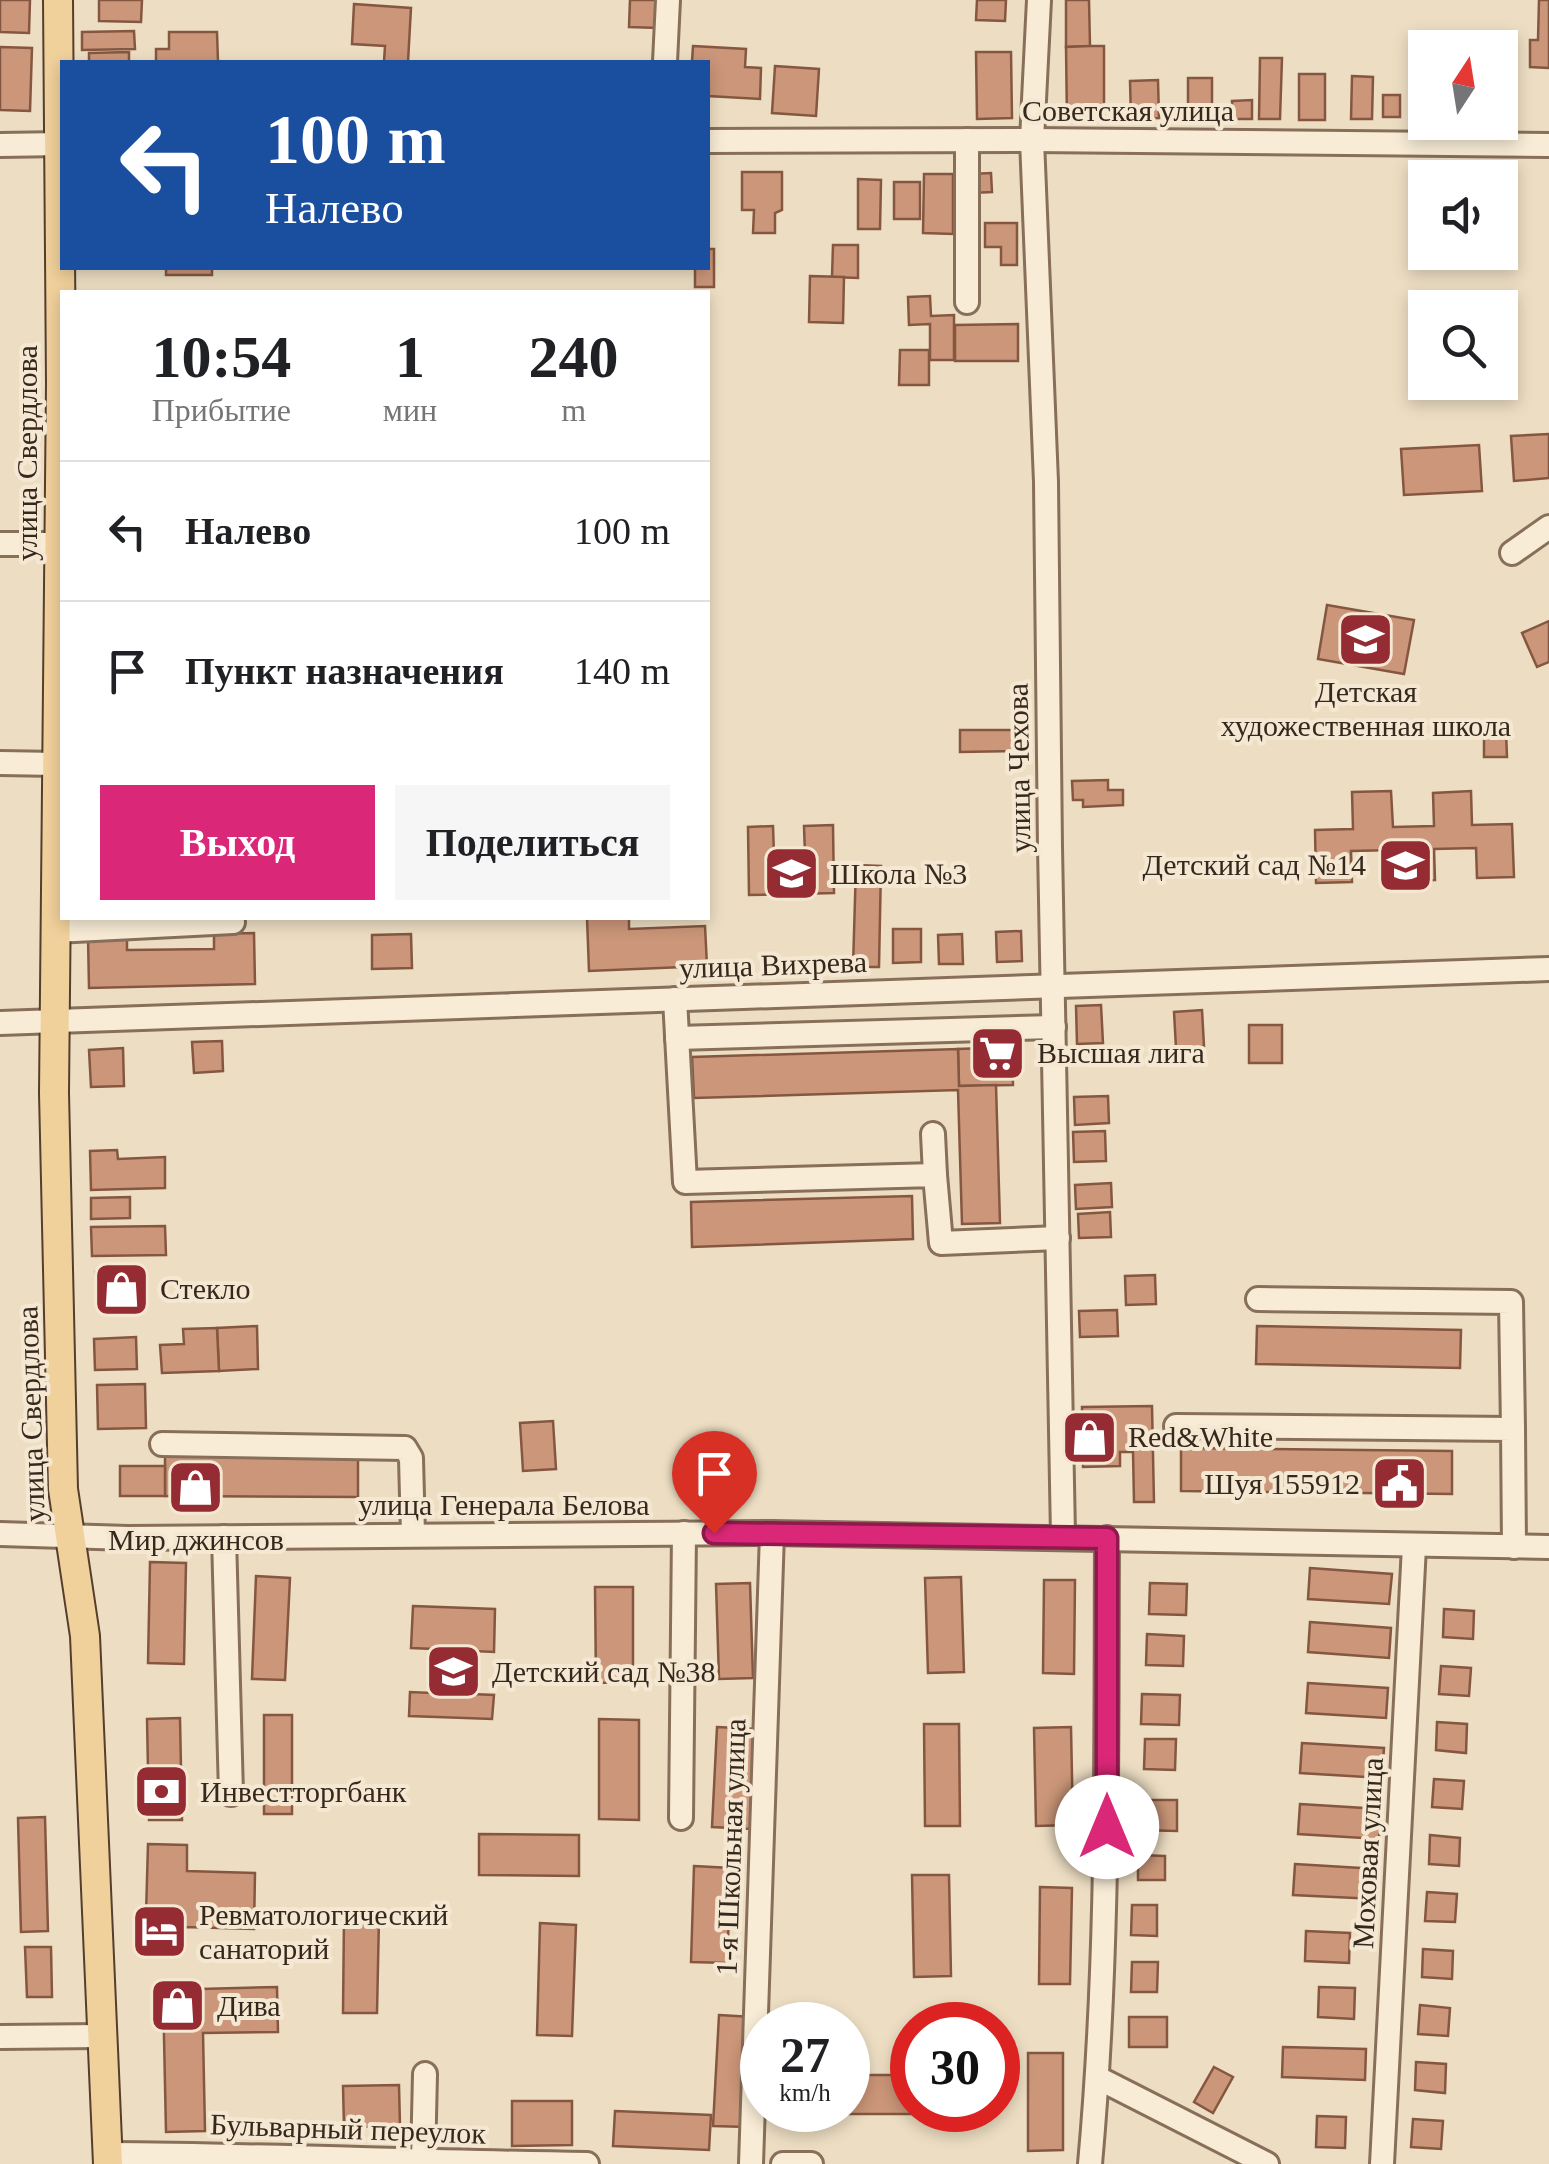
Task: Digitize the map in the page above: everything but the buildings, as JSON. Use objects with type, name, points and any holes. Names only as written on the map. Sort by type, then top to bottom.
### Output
[{"type":"main road","name":"улица Свердлова","points":[[58,0],[60,96]]},
{"type":"main road","name":"улица Свердлова","points":[[60,344],[54,1022],[63,1490],[85,1636],[108,2159]]},
{"type":"street","points":[[665,60],[668,0]]},
{"type":"street","name":"улица Чехова","points":[[1039,0],[1032,140],[1046,482],[1063,1536]]},
{"type":"street","points":[[967,140],[967,302]]},
{"type":"street","name":"Советская улица","points":[[710,142],[1032,140],[1549,145]]},
{"type":"street","points":[[0,145],[60,144]]},
{"type":"street","points":[[1512,553],[1549,526]]},
{"type":"street","points":[[0,544],[59,544]]},
{"type":"street","points":[[0,763],[57,764]]},
{"type":"street","points":[[55,931],[233,922]]},
{"type":"street","name":"улица Вихрева","points":[[0,1023],[1549,969]]},
{"type":"street","points":[[675,999],[686,1182],[935,1174]]},
{"type":"street","points":[[678,1038],[1054,1027]]},
{"type":"street","points":[[933,1134],[941,1243],[1058,1238]]},
{"type":"street","points":[[1258,1298],[1511,1302],[1514,1546]]},
{"type":"street","points":[[1176,1426],[1513,1430]]},
{"type":"street","points":[[162,1444],[405,1448],[412,1458],[412,1536]]},
{"type":"street","points":[[681,1818],[684,1533]]},
{"type":"street","name":"улица Генерала Белова","points":[[0,1534],[224,1537],[772,1533],[1549,1548]]},
{"type":"street","name":"1-я Школьная улица","points":[[750,2164],[772,1533]]},
{"type":"street","points":[[224,1537],[231,1794]]},
{"type":"street","points":[[1090,2164],[1098,2078],[1107,1863],[1107,1538]]},
{"type":"street","name":"Моховая улица","points":[[1382,2164],[1414,1546]]},
{"type":"street","points":[[0,2037],[100,2036]]},
{"type":"street","points":[[422,2161],[425,2074]]},
{"type":"street","points":[[1098,2078],[1267,2164]]},
{"type":"street","name":"Бульварный переулок","points":[[108,2159],[258,2154],[587,2164]]},
{"type":"street","points":[[783,2164],[811,2164]]},
{"type":"place","name":"Детская художественная школа","points":[[1366,640]]},
{"type":"place","name":"Детский сад №14","points":[[1405,865]]},
{"type":"place","name":"Школа №3","points":[[791,874]]},
{"type":"place","name":"Высшая лига","points":[[998,1053]]},
{"type":"place","name":"Стекло","points":[[121,1289]]},
{"type":"place","name":"Red&White","points":[[1089,1437]]},
{"type":"place","name":"Шуя 155912","points":[[1399,1484]]},
{"type":"place","name":"Мир джинсов","points":[[196,1487]]},
{"type":"place","name":"Детский сад №38","points":[[453,1672]]},
{"type":"place","name":"Инвестторгбанк","points":[[161,1792]]},
{"type":"place","name":"Ревматологический санаторий","points":[[160,1932]]},
{"type":"place","name":"Дива","points":[[178,2006]]},
{"type":"route","points":[[714,1533],[1107,1538],[1107,1827]]}]
